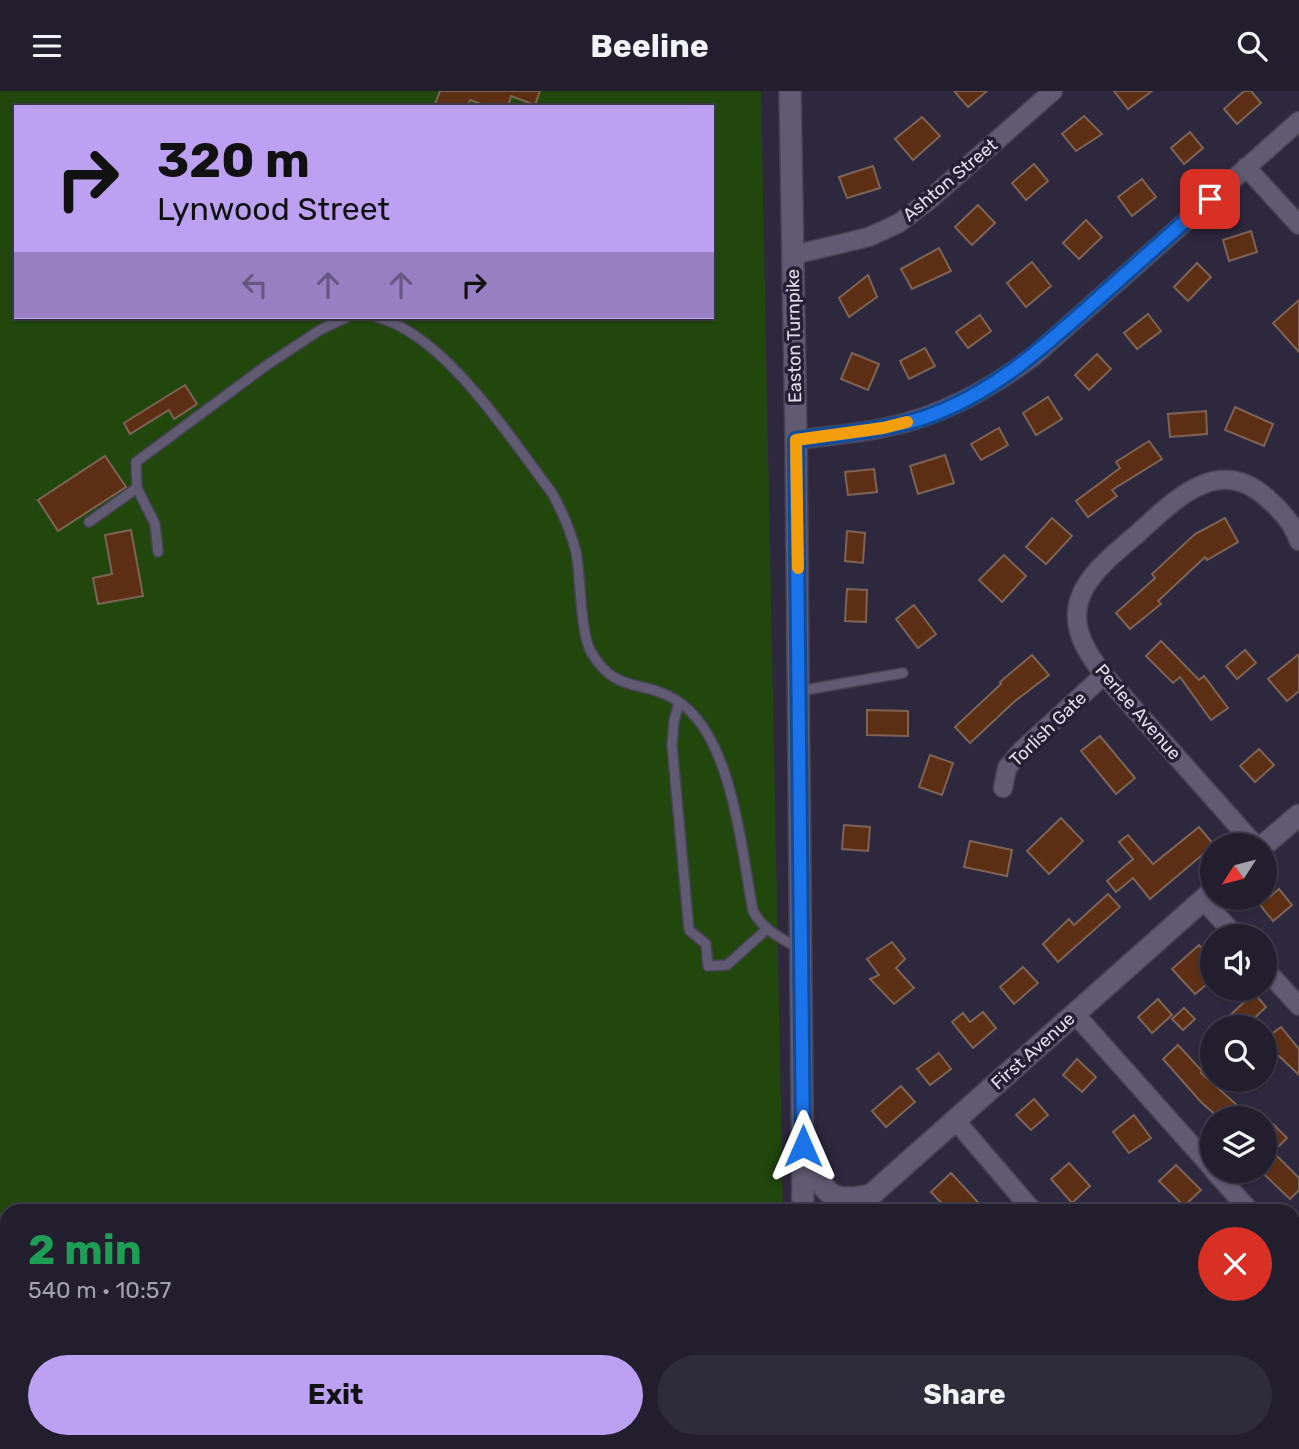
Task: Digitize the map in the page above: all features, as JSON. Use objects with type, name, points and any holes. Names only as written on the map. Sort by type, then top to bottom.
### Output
[{"type":"main road","name":"Easton Turnpike","points":[[790,91],[803,1204]]},
{"type":"main road","points":[[1278,833],[1299,815]]},
{"type":"main road","name":"First Avenue","points":[[861,1204],[1200,902]]},
{"type":"main road","points":[[803,1146],[825,1188],[833,1196],[851,1199],[871,1195]]},
{"type":"street","name":"Ashton Street","points":[[793,255],[869,237],[899,223],[928,201],[1053,91]]},
{"type":"street","points":[[796,440],[883,428],[922,418],[958,404],[998,382],[1034,356],[1299,121]]},
{"type":"street","points":[[1246,167],[1299,225]]},
{"type":"street","name":"Perlee Avenue","points":[[1244,833],[1104,675],[1088,654],[1076,617],[1081,596],[1091,577],[1178,497],[1196,486],[1219,479],[1241,482],[1259,490],[1279,508],[1294,527],[1299,541]]},
{"type":"street","name":"Torlish Gate","points":[[1003,788],[1007,768],[1022,750],[1104,675]]},
{"type":"street","points":[[1277,982],[1299,1006]]},
{"type":"street","points":[[1075,1014],[1200,1155]]},
{"type":"street","points":[[955,1120],[1027,1204]]},
{"type":"street","points":[[1225,1183],[1244,1204]]},
{"type":"lane","points":[[158,552],[155,524],[137,488],[136,462],[267,365],[320,330],[343,319]]},
{"type":"lane","points":[[381,319],[423,339],[451,364],[552,493],[561,509],[576,552],[590,651],[609,675],[623,684],[662,694],[679,702],[711,738],[729,788],[753,911],[767,929],[802,950]]},
{"type":"lane","points":[[89,522],[137,488]]},
{"type":"lane","points":[[799,691],[903,673]]},
{"type":"lane","points":[[679,702],[672,744],[690,930],[706,944],[708,966],[727,965],[767,929]]},
{"type":"green space","points":[[0,91],[761,91],[783,1204],[0,1204]]},
{"type":"building","points":[[440,91],[540,91],[535,105],[511,96],[509,105],[484,105],[470,100],[468,105],[435,105]]},
{"type":"building","points":[[954,91],[987,91],[968,107]]},
{"type":"building","points":[[1114,91],[1152,91],[1128,109]]},
{"type":"building","points":[[1244,91],[1251,91],[1261,103],[1237,124],[1224,109]]},
{"type":"building","points":[[1084,116],[1102,134],[1076,151],[1062,134]]},
{"type":"building","points":[[922,117],[940,136],[913,160],[895,139]]},
{"type":"building","points":[[1190,132],[1203,148],[1184,164],[1171,148]]},
{"type":"building","points":[[1034,164],[1048,181],[1026,200],[1012,183]]},
{"type":"building","points":[[873,166],[880,188],[847,198],[839,177]]},
{"type":"building","points":[[1142,179],[1156,197],[1132,216],[1118,197]]},
{"type":"building","points":[[978,205],[995,223],[972,245],[955,227]]},
{"type":"building","points":[[1086,220],[1102,237],[1079,259],[1063,243]]},
{"type":"building","points":[[1251,231],[1257,252],[1229,261],[1223,240]]},
{"type":"building","points":[[939,248],[951,271],[912,289],[901,269]]},
{"type":"building","points":[[1032,262],[1051,286],[1026,307],[1007,283]]},
{"type":"building","points":[[1197,263],[1211,277],[1188,301],[1174,287]]},
{"type":"building","points":[[868,275],[877,297],[849,317],[839,298]]},
{"type":"building","points":[[1299,300],[1299,352],[1273,323]]},
{"type":"building","points":[[1148,314],[1161,331],[1137,349],[1124,333]]},
{"type":"building","points":[[980,315],[991,331],[968,348],[956,332]]},
{"type":"building","points":[[925,348],[935,366],[909,379],[900,361]]},
{"type":"building","points":[[852,353],[879,364],[868,390],[841,379]]},
{"type":"building","points":[[1097,354],[1111,369],[1089,390],[1075,375]]},
{"type":"building","points":[[185,385],[197,404],[174,419],[169,410],[130,434],[124,423]]},
{"type":"building","points":[[1048,397],[1062,419],[1036,435],[1023,413]]},
{"type":"building","points":[[1235,407],[1273,424],[1264,446],[1225,430]]},
{"type":"building","points":[[1206,411],[1207,434],[1170,437],[1168,414]]},
{"type":"building","points":[[999,428],[1008,445],[981,460],[971,444]]},
{"type":"building","points":[[1149,441],[1162,459],[1112,490],[1117,496],[1088,517],[1076,501],[1120,468],[1116,462]]},
{"type":"building","points":[[945,455],[954,483],[918,494],[910,466]]},
{"type":"building","points":[[105,456],[126,487],[58,531],[38,500]]},
{"type":"building","points":[[874,469],[877,492],[848,495],[845,472]]},
{"type":"building","points":[[1052,518],[1072,536],[1046,564],[1026,547]]},
{"type":"building","points":[[1225,518],[1238,542],[1207,560],[1205,557],[1158,601],[1161,604],[1130,629],[1116,613],[1155,578],[1152,574],[1195,534]]},
{"type":"building","points":[[131,530],[143,596],[98,604],[93,578],[112,574],[105,535]]},
{"type":"building","points":[[847,531],[865,533],[863,563],[845,561]]},
{"type":"building","points":[[1004,555],[1026,576],[1002,602],[979,580]]},
{"type":"building","points":[[847,589],[867,590],[866,622],[845,621]]},
{"type":"building","points":[[914,605],[936,634],[918,648],[896,619]]},
{"type":"building","points":[[1161,641],[1199,680],[1204,676],[1228,708],[1211,720],[1180,677],[1173,683],[1146,656]]},
{"type":"building","points":[[1245,650],[1256,663],[1237,679],[1226,666]]},
{"type":"building","points":[[1299,654],[1299,691],[1287,701],[1268,679]]},
{"type":"building","points":[[1032,655],[1049,675],[1015,701],[970,743],[955,727],[1001,684],[1000,682]]},
{"type":"building","points":[[867,710],[908,711],[908,736],[867,735]]},
{"type":"building","points":[[1100,736],[1135,778],[1116,794],[1081,751]]},
{"type":"building","points":[[1259,749],[1274,765],[1255,782],[1240,766]]},
{"type":"building","points":[[930,755],[953,763],[942,795],[919,787]]},
{"type":"building","points":[[1061,818],[1083,841],[1049,874],[1027,851]]},
{"type":"building","points":[[844,825],[870,827],[868,851],[842,849]]},
{"type":"building","points":[[1199,827],[1204,833],[1200,833],[1200,857],[1150,899],[1133,878],[1116,892],[1107,881],[1133,859],[1119,842],[1128,835],[1153,864]]},
{"type":"building","points":[[970,841],[1012,850],[1007,876],[964,867]]},
{"type":"building","points":[[1278,890],[1292,905],[1273,921],[1264,910],[1278,910]]},
{"type":"building","points":[[1108,894],[1120,907],[1058,962],[1043,944],[1069,919],[1074,925]]},
{"type":"building","points":[[892,942],[905,959],[896,968],[914,988],[894,1004],[870,979],[879,975],[867,959]]},
{"type":"building","points":[[1200,946],[1200,990],[1195,994],[1172,969]]},
{"type":"building","points":[[1023,967],[1038,983],[1014,1004],[1000,987]]},
{"type":"building","points":[[1158,999],[1172,1015],[1152,1033],[1138,1017]]},
{"type":"building","points":[[1245,1001],[1261,1001],[1266,1007],[1258,1015],[1230,1015]]},
{"type":"building","points":[[1184,1008],[1195,1019],[1183,1030],[1172,1019]]},
{"type":"building","points":[[983,1012],[996,1028],[973,1048],[952,1022],[963,1013],[970,1022]]},
{"type":"building","points":[[1281,1027],[1299,1049],[1299,1075],[1279,1056],[1277,1058],[1277,1030]]},
{"type":"building","points":[[1178,1045],[1200,1069],[1200,1092],[1222,1092],[1238,1106],[1206,1106],[1163,1059]]},
{"type":"building","points":[[939,1053],[951,1069],[930,1085],[917,1069]]},
{"type":"building","points":[[1077,1059],[1096,1077],[1082,1092],[1063,1075]]},
{"type":"building","points":[[901,1086],[915,1102],[886,1127],[872,1111]]},
{"type":"building","points":[[1034,1099],[1048,1115],[1031,1130],[1016,1115]]},
{"type":"building","points":[[1134,1115],[1151,1138],[1129,1153],[1113,1132]]},
{"type":"building","points":[[1277,1128],[1287,1138],[1277,1148]]},
{"type":"building","points":[[1277,1156],[1299,1178],[1299,1190],[1290,1199],[1273,1183],[1277,1183]]},
{"type":"building","points":[[1069,1163],[1090,1186],[1072,1203],[1051,1179]]},
{"type":"building","points":[[1176,1165],[1201,1190],[1186,1204],[1182,1204],[1159,1181]]},
{"type":"building","points":[[951,1173],[980,1204],[942,1204],[931,1192]]},
{"type":"slow traffic","points":[[798,568],[796,440],[907,422]]},
{"type":"route","points":[[803,1146],[796,440],[883,428],[922,418],[958,404],[998,382],[1034,356],[1210,199]]}]
